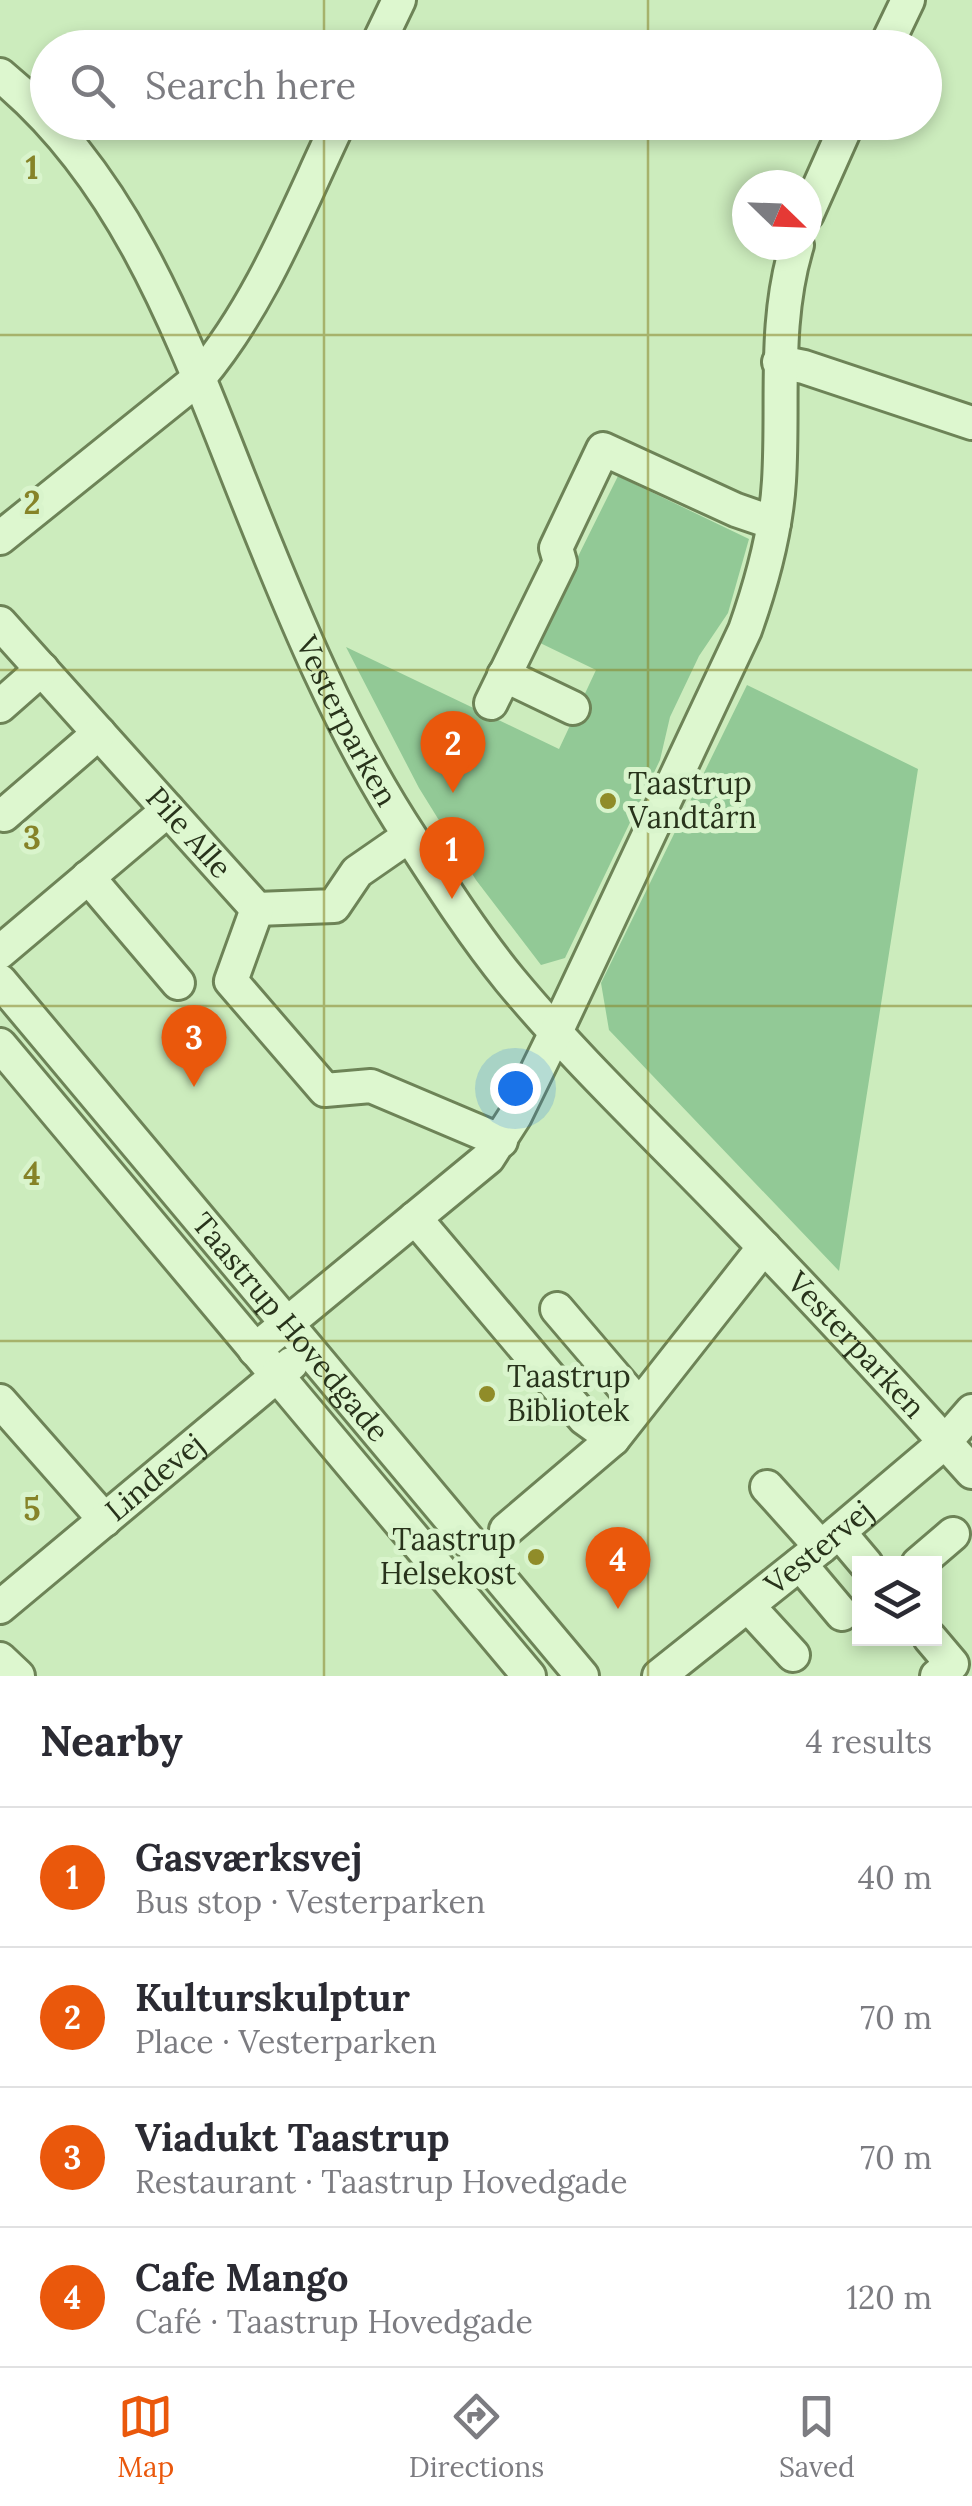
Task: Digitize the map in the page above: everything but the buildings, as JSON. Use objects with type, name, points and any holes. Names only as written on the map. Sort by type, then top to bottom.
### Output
[{"type":"street","points":[[384,30],[398,0]]},
{"type":"street","points":[[893,30],[908,0]]},
{"type":"street","name":"Vesterparken","points":[[0,76],[30,106]]},
{"type":"street","name":"Vesterparken","points":[[64,140],[114,207],[154,273],[320,676],[409,836],[508,978],[972,1472]]},
{"type":"street","points":[[0,538],[199,378],[254,298],[330,140]]},
{"type":"street","points":[[822,175],[839,140]]},
{"type":"street","points":[[255,1350],[488,1158],[501,1141],[556,1032],[746,630],[763,580],[779,480],[779,362],[787,279],[793,260]]},
{"type":"street","points":[[779,362],[972,423]]},
{"type":"street","points":[[574,708],[497,689],[560,562],[556,548],[603,449],[736,510],[774,523]]},
{"type":"street","name":"Pile Alle","points":[[0,623],[257,909]]},
{"type":"street","points":[[0,706],[42,670]]},
{"type":"street","points":[[4,815],[99,733]]},
{"type":"street","points":[[0,952],[168,810]]},
{"type":"street","points":[[409,836],[357,872],[334,906],[257,909],[231,981],[325,1090],[371,1086],[501,1141]]},
{"type":"street","points":[[88,877],[178,983]]},
{"type":"street","name":"Taastrup Hovedgade","points":[[0,981],[582,1676]]},
{"type":"street","name":"Taastrup Hovedgade","points":[[0,1046],[529,1676]]},
{"type":"street","points":[[415,1218],[584,1418],[612,1438]]},
{"type":"street","points":[[506,1530],[612,1438],[764,1247]]},
{"type":"street","points":[[557,1309],[639,1405]]},
{"type":"street","name":"Lindevej","points":[[0,1608],[310,1349]]},
{"type":"street","points":[[0,1401],[104,1520]]},
{"type":"street","name":"Vestervej","points":[[659,1676],[820,1548],[945,1442],[972,1411]]},
{"type":"street","points":[[767,1486],[820,1548],[842,1614]]},
{"type":"street","points":[[927,1556],[953,1534]]},
{"type":"street","points":[[820,1548],[852,1559]]},
{"type":"street","points":[[750,1606],[792,1655]]},
{"type":"street","points":[[0,1659],[18,1676]]},
{"type":"green space","points":[[618,476],[749,539],[728,613],[699,656],[670,717],[660,760],[565,958],[541,965],[476,880],[419,788],[346,647],[559,749],[596,670],[536,641]]},
{"type":"green space","points":[[747,685],[918,769],[839,1271],[609,1030],[601,983]]},
{"type":"place","name":"Kulturskulptur","points":[[453,793]]},
{"type":"place","name":"Taastrup Vandtårn","points":[[608,801]]},
{"type":"place","name":"Gasværksvej","points":[[452,899]]},
{"type":"place","name":"Viadukt Taastrup","points":[[194,1087]]},
{"type":"place","name":"Taastrup Bibliotek","points":[[487,1394]]},
{"type":"place","name":"Taastrup Helsekost","points":[[536,1557]]},
{"type":"place","name":"Cafe Mango","points":[[618,1609]]}]
